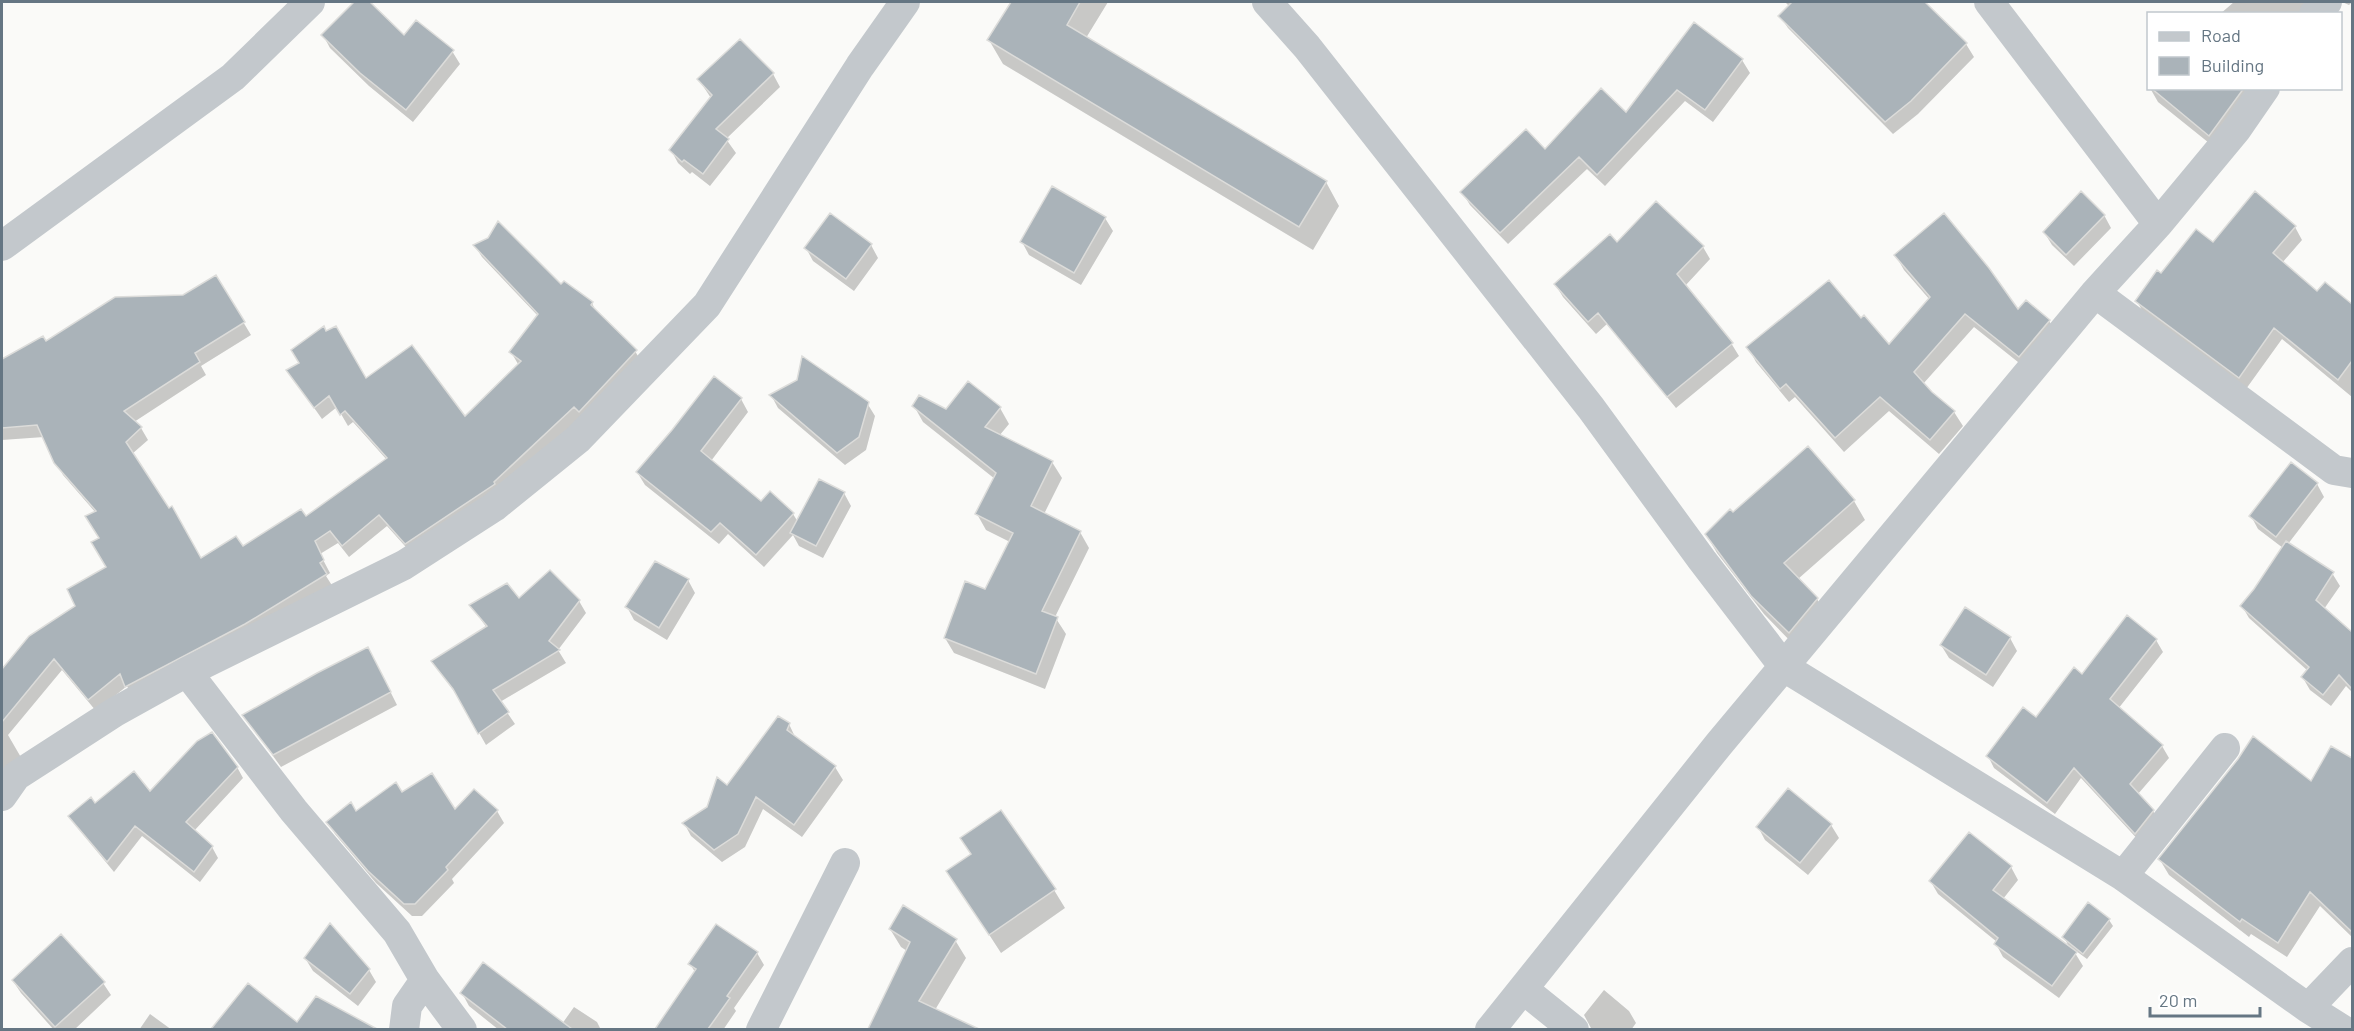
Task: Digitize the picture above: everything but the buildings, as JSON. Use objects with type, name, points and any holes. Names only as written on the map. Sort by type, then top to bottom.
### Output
[{"type":"street","points":[[2,246],[232,77],[310,2]]},
{"type":"street","points":[[2,796],[16,776],[115,712],[187,672],[404,565],[494,507],[578,439],[707,305],[854,76],[905,2]]},
{"type":"street","points":[[1267,2],[1307,47],[1592,408],[1702,560],[1784,667],[2122,876],[2308,1008],[2343,1029]]},
{"type":"street","points":[[1989,2],[2158,224]]},
{"type":"street","points":[[1490,1029],[1784,667],[2095,292],[2158,224],[2236,130],[2264,90]]},
{"type":"street","points":[[2095,292],[2334,470],[2352,473]]},
{"type":"street","points":[[187,672],[294,811],[397,932],[424,980],[462,1029]]},
{"type":"street","points":[[2122,876],[2225,748]]},
{"type":"street","points":[[761,1029],[845,863]]},
{"type":"street","points":[[2308,1008],[2352,962]]},
{"type":"street","points":[[404,1029],[407,1006],[424,980]]},
{"type":"street","points":[[1523,989],[1574,1029]]}]
